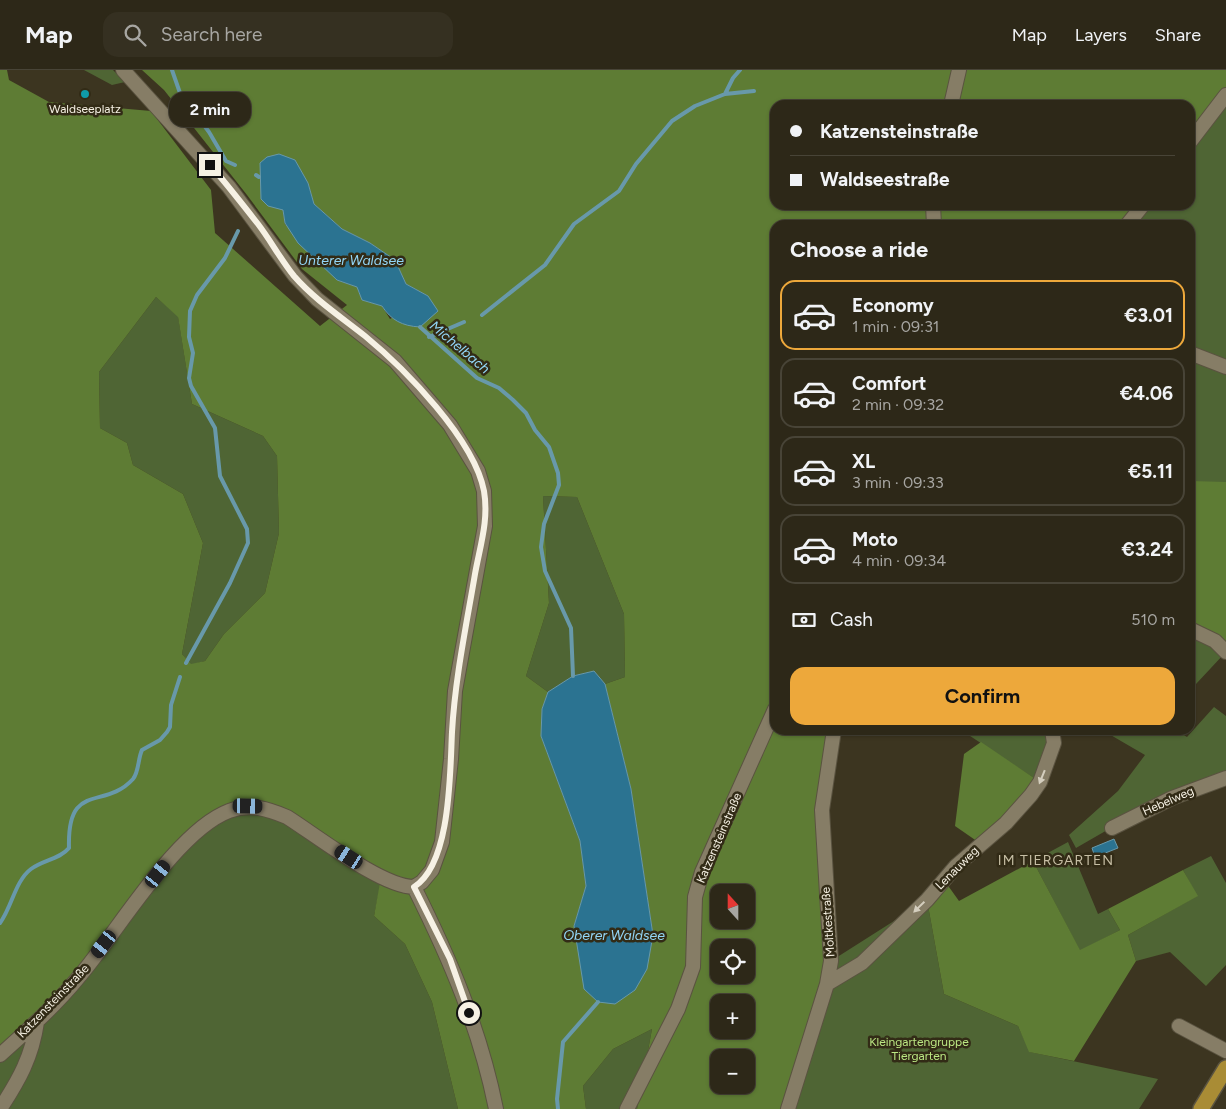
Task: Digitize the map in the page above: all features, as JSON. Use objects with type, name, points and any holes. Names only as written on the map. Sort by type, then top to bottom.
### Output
[{"type":"main road","points":[[1201,1109],[1226,1068]]},
{"type":"street","points":[[123,70],[229,187],[295,276],[317,298],[365,336],[401,368],[450,425],[478,471],[484,491],[485,526],[456,683],[442,842],[432,870],[422,882],[414,887],[450,959],[482,1049],[496,1109]]},
{"type":"street","points":[[952,100],[959,70]]},
{"type":"street","points":[[1195,135],[1226,95]]},
{"type":"street","points":[[1195,355],[1226,367]]},
{"type":"street","points":[[1195,631],[1215,641],[1226,652]]},
{"type":"street","name":"Katzensteinstraße","points":[[628,1109],[681,1002],[693,967],[695,897],[702,872],[770,720]]},
{"type":"street","name":"Moltkestraße","points":[[788,1109],[827,984],[831,961],[822,810],[833,735]]},
{"type":"street","name":"Lenauweg","points":[[827,984],[862,963],[927,900],[956,866],[1006,823],[1040,782],[1054,743],[1053,735]]},
{"type":"street","name":"Hebelweg","points":[[1112,828],[1172,798],[1226,778]]},
{"type":"street","name":"Katzensteinstraße","points":[[0,1055],[37,1022],[78,978],[169,860],[207,824],[228,811],[248,806],[271,810],[288,817],[382,877],[406,887],[414,887]]},
{"type":"street","points":[[0,1109],[16,1085],[33,1046],[37,1022]]},
{"type":"street","points":[[1179,1026],[1226,1050]]},
{"type":"green space","points":[[0,70],[7,70],[9,80],[49,102],[151,111],[211,190],[215,233],[320,326],[347,305],[302,269],[247,195],[164,90],[142,70],[1226,70],[1226,95],[1195,135],[1195,100],[770,100],[770,210],[1139,210],[1131,220],[770,220],[770,735],[833,735],[825,774],[831,961],[788,1109],[637,1109],[652,1029],[613,1049],[583,1086],[586,1109],[458,1109],[432,1002],[405,944],[374,916],[381,877],[258,807],[207,824],[78,979],[0,1055]],"holes":[[[308,183],[314,204],[342,229],[370,243],[395,260],[406,284],[428,296],[390,319],[382,306],[362,300],[357,287],[337,280],[285,224],[283,210]],[[156,297],[178,317],[192,404],[263,436],[277,456],[279,533],[265,593],[224,634],[205,661],[191,664],[182,654],[203,543],[183,494],[133,465],[127,443],[100,428],[99,372]],[[543,496],[577,497],[624,614],[625,677],[605,684],[631,789],[653,935],[574,926],[586,886],[580,841],[541,736],[542,709],[548,692],[526,676],[549,603]]]},
{"type":"green space","points":[[84,70],[113,70],[125,82],[112,85]]},
{"type":"green space","points":[[1226,95],[1226,482],[1195,482],[1195,220],[1131,220],[1139,210],[1195,210],[1195,135]]},
{"type":"green space","points":[[156,297],[178,316],[192,404],[263,436],[277,456],[279,533],[265,593],[224,634],[205,661],[191,665],[182,654],[203,543],[183,494],[133,465],[127,443],[100,428],[99,372]]},
{"type":"green space","points":[[1195,481],[1226,482],[1226,649],[1195,632]]},
{"type":"green space","points":[[543,496],[577,497],[624,614],[625,677],[605,684],[594,671],[573,676],[548,692],[526,676],[549,603]]},
{"type":"green space","points":[[1195,637],[1224,654],[1195,683]]},
{"type":"green space","points":[[1214,707],[1226,716],[1226,775],[1168,795],[1076,848],[1069,835],[1118,791],[1145,755],[1111,735],[1184,735],[1187,737],[1189,735],[1195,735],[1195,728]]},
{"type":"green space","points":[[969,735],[1051,735],[1040,782]]},
{"type":"green space","points":[[981,742],[1040,782],[981,844],[955,826],[964,754]]},
{"type":"green space","points":[[258,807],[382,877],[374,916],[405,944],[432,1002],[458,1109],[0,1109],[0,1055],[207,824]]},
{"type":"green space","points":[[1068,842],[1098,914],[1108,909],[1120,930],[1080,951],[1033,861]]},
{"type":"green space","points":[[1211,856],[1226,883],[1226,965],[1206,986],[1170,952],[1136,961],[1128,935],[1197,896],[1183,870]]},
{"type":"green space","points":[[1033,861],[1080,950],[1120,930],[1108,909],[1183,870],[1198,896],[1128,935],[1136,961],[1074,1061],[1029,1052],[1018,1026],[944,994],[927,900],[944,880],[959,901]]},
{"type":"green space","name":"Kleingartengruppe Tiergarten","points":[[927,900],[944,994],[1018,1026],[1030,1052],[1158,1079],[1139,1109],[788,1109],[831,961]]},
{"type":"green space","points":[[652,1029],[637,1109],[586,1109],[583,1086],[613,1049]]},
{"type":"water","name":"Unterer Waldsee","points":[[279,154],[295,160],[308,183],[314,204],[342,229],[370,243],[395,260],[406,284],[428,296],[438,311],[420,327],[398,321],[389,315],[382,306],[362,300],[357,287],[337,280],[298,243],[285,223],[283,210],[268,206],[261,199],[260,163],[267,157]]},
{"type":"water","name":"Oberer Waldsee","points":[[594,671],[605,684],[631,789],[653,935],[647,969],[635,990],[615,1004],[598,1002],[584,989],[574,926],[586,886],[580,841],[541,736],[542,709],[548,692],[573,676]]},
{"type":"water","points":[[1114,839],[1118,848],[1095,857],[1092,848]]},
{"type":"waterway","name":"Michelbach","points":[[172,70],[180,93],[209,132],[226,161],[235,165]]},
{"type":"waterway","points":[[725,94],[733,78],[740,70]]},
{"type":"waterway","points":[[482,315],[545,265],[574,224],[619,191],[636,164],[672,121],[695,106],[725,94],[754,91]]},
{"type":"waterway","points":[[186,663],[230,583],[248,543],[247,529],[220,476],[215,428],[191,386],[189,378],[193,353],[189,337],[190,311],[197,295],[225,258],[238,231]]},
{"type":"waterway","points":[[429,337],[464,322]]},
{"type":"waterway","name":"Michelbach","points":[[420,327],[477,378],[499,388],[513,400],[526,413],[535,430],[549,447],[558,473],[559,485],[544,524],[541,547],[545,571],[571,628],[573,676]]},
{"type":"waterway","points":[[0,923],[17,887],[26,874],[36,866],[61,855],[69,848],[70,827],[74,813],[81,805],[89,800],[110,794],[122,788],[133,779],[142,750],[160,740],[170,727],[171,705],[180,677]]},
{"type":"waterway","name":"Michelbach","points":[[558,1109],[557,1099],[563,1042],[598,1002]]},
{"type":"place","name":"Waldseeplatz","points":[[85,94]]},
{"type":"district","name":"IM TIERGARTEN","points":[[1056,860]]},
{"type":"route","points":[[210,165],[229,187],[295,276],[317,298],[395,362],[450,425],[466,448],[478,471],[484,491],[485,526],[454,691],[451,759],[442,842],[432,870],[422,882],[414,887],[450,959],[469,1013]]}]
